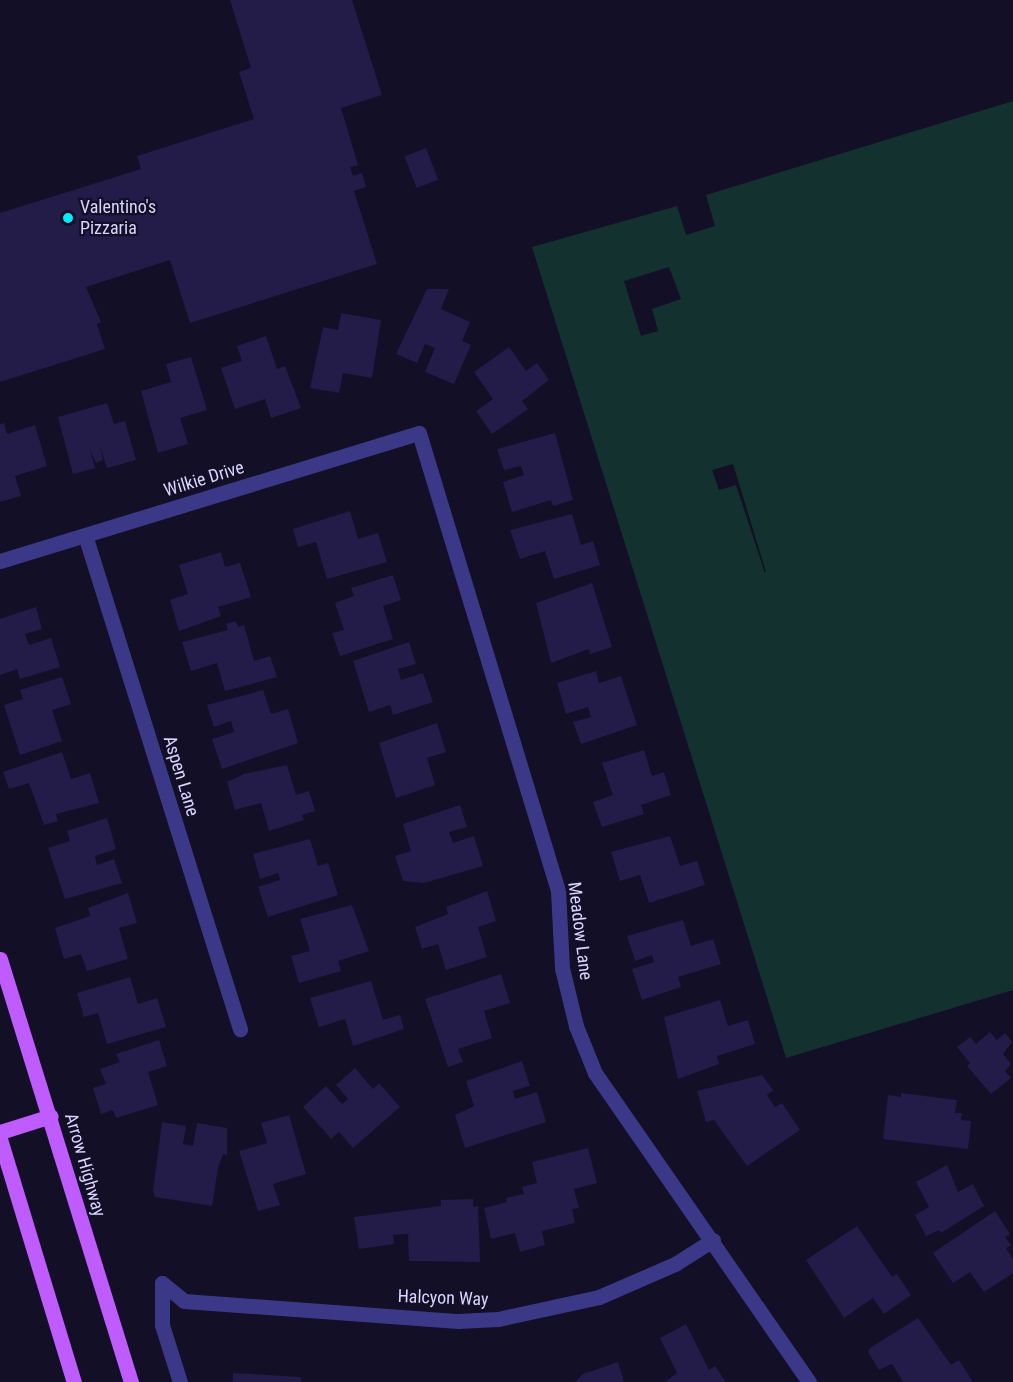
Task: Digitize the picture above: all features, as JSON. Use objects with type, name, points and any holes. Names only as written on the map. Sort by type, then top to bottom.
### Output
[{"type":"main road","name":"Arrow Highway","points":[[0,959],[51,1116],[131,1382]]},
{"type":"main road","points":[[0,1132],[51,1116]]},
{"type":"main road","points":[[0,1139],[74,1382]]},
{"type":"street","name":"Wilkie Drive","points":[[0,561],[419,433]]},
{"type":"street","name":"Meadow Lane","points":[[419,433],[558,891],[562,968],[576,1026],[595,1073],[713,1240],[809,1382]]},
{"type":"street","name":"Aspen Lane","points":[[85,535],[240,1029]]},
{"type":"street","name":"Halcyon Way","points":[[180,1382],[162,1325],[162,1283],[184,1301],[458,1321],[498,1319],[599,1297],[675,1264],[713,1240]]},
{"type":"green space","points":[[1013,101],[1013,990],[786,1058],[532,247],[677,206],[686,235],[715,226],[706,195]],"holes":[[[669,267],[681,299],[652,309],[658,331],[641,336],[624,281]],[[733,464],[766,572],[765,573],[736,485],[719,490],[712,470]]]},
{"type":"building","points":[[230,0],[352,0],[382,95],[341,108],[358,165],[350,167],[353,176],[362,173],[366,187],[354,191],[377,264],[190,323],[170,260],[86,287],[101,322],[97,324],[105,349],[0,382],[0,213],[141,169],[137,156],[254,119],[239,72],[251,68]]},
{"type":"building","points":[[426,148],[438,180],[417,188],[405,156]]},
{"type":"building","points":[[427,289],[449,289],[441,309],[470,322],[462,341],[471,345],[454,384],[425,372],[435,348],[425,344],[417,363],[396,354]]},
{"type":"building","points":[[341,313],[381,320],[372,378],[343,373],[339,393],[310,388],[323,327],[338,330]]},
{"type":"building","points":[[266,336],[277,369],[285,366],[301,408],[271,418],[265,399],[235,409],[221,368],[242,361],[237,346]]},
{"type":"building","points":[[509,347],[526,371],[537,363],[549,380],[522,401],[528,409],[492,434],[476,411],[493,399],[474,372]]},
{"type":"building","points":[[191,357],[207,410],[180,418],[188,444],[158,453],[141,391],[171,382],[166,364]]},
{"type":"building","points":[[107,403],[114,424],[125,421],[136,460],[107,468],[100,447],[103,460],[96,463],[90,450],[95,468],[73,474],[58,417]]},
{"type":"building","points":[[4,423],[7,434],[35,425],[47,466],[15,476],[21,496],[0,502],[0,424]]},
{"type":"building","points":[[555,433],[573,500],[553,506],[551,500],[512,512],[503,482],[524,475],[521,466],[504,470],[497,449]]},
{"type":"building","points":[[350,511],[358,539],[378,533],[387,562],[327,579],[316,542],[298,547],[293,529]]},
{"type":"building","points":[[572,514],[581,545],[593,541],[600,565],[554,579],[545,551],[520,559],[510,530]]},
{"type":"building","points":[[221,552],[225,567],[240,563],[251,597],[218,607],[221,616],[179,631],[170,600],[188,594],[179,565]]},
{"type":"building","points":[[393,575],[401,600],[383,606],[393,639],[340,656],[332,633],[344,630],[335,603],[354,596],[351,588]]},
{"type":"building","points":[[592,583],[612,647],[590,654],[589,649],[551,663],[536,603]]},
{"type":"building","points":[[36,607],[42,629],[25,634],[29,645],[51,638],[60,667],[20,679],[17,669],[0,675],[0,619]]},
{"type":"building","points":[[236,621],[238,627],[244,625],[254,661],[270,656],[277,677],[225,691],[217,663],[191,671],[182,642],[228,630],[226,624]]},
{"type":"building","points":[[409,642],[416,664],[398,669],[401,680],[423,673],[433,702],[393,715],[390,705],[369,712],[353,661]]},
{"type":"building","points":[[596,671],[599,683],[621,676],[637,725],[581,744],[573,722],[591,717],[588,707],[566,714],[557,683]]},
{"type":"building","points":[[62,677],[71,704],[52,710],[62,741],[20,755],[4,705],[23,699],[20,690]]},
{"type":"building","points":[[263,690],[271,714],[288,709],[298,743],[222,769],[212,739],[234,732],[231,721],[214,727],[207,705]]},
{"type":"building","points":[[437,723],[446,752],[427,758],[435,785],[396,798],[379,743]]},
{"type":"building","points":[[644,750],[652,776],[664,772],[671,795],[641,805],[644,814],[602,827],[593,802],[613,795],[602,763]]},
{"type":"building","points":[[62,752],[71,779],[90,773],[99,803],[56,814],[58,821],[44,825],[29,783],[9,789],[3,772]]},
{"type":"building","points":[[287,765],[296,795],[309,791],[315,811],[302,815],[304,820],[269,831],[261,803],[235,810],[227,782],[244,774]]},
{"type":"building","points":[[460,805],[467,827],[449,832],[453,843],[474,836],[483,866],[424,883],[403,881],[395,856],[411,851],[403,824]]},
{"type":"building","points":[[107,818],[116,849],[95,856],[97,865],[114,859],[122,883],[65,899],[48,848],[70,841],[67,831]]},
{"type":"building","points":[[670,836],[680,866],[697,861],[705,885],[649,903],[640,875],[620,881],[611,852]]},
{"type":"building","points":[[310,839],[318,866],[328,863],[338,895],[268,917],[258,887],[280,880],[278,873],[260,879],[253,854]]},
{"type":"building","points":[[487,891],[496,921],[478,927],[487,957],[446,970],[438,944],[422,949],[415,927],[448,914],[446,907]]},
{"type":"building","points":[[128,893],[137,923],[119,928],[128,959],[87,971],[81,954],[64,959],[55,928],[90,916],[88,908]]},
{"type":"building","points":[[352,905],[369,951],[338,961],[341,971],[299,983],[291,956],[310,951],[300,919]]},
{"type":"building","points":[[683,920],[691,946],[713,939],[721,964],[678,977],[681,987],[642,1000],[632,969],[654,962],[652,955],[635,961],[627,936]]},
{"type":"building","points":[[501,974],[510,1003],[484,1011],[492,1038],[458,1049],[463,1062],[448,1067],[425,999]]},
{"type":"building","points":[[130,977],[138,1004],[157,998],[166,1027],[107,1044],[98,1013],[84,1017],[77,993]]},
{"type":"building","points":[[371,981],[383,1020],[400,1015],[404,1029],[353,1046],[345,1019],[319,1027],[310,998]]},
{"type":"building","points":[[720,1000],[728,1026],[748,1020],[755,1044],[717,1056],[719,1064],[678,1079],[664,1017]]},
{"type":"building","points":[[990,1032],[997,1040],[1005,1033],[1012,1042],[1003,1054],[1011,1064],[1005,1071],[1011,1078],[991,1094],[967,1066],[970,1063],[957,1047],[970,1037],[976,1044]]},
{"type":"building","points":[[159,1040],[167,1066],[148,1072],[158,1105],[116,1118],[113,1110],[101,1114],[93,1088],[106,1084],[100,1069],[120,1062],[116,1054]]},
{"type":"building","points":[[522,1061],[530,1086],[513,1091],[515,1099],[537,1092],[546,1122],[465,1148],[455,1115],[474,1106],[466,1081]]},
{"type":"building","points":[[355,1068],[373,1089],[379,1083],[400,1107],[353,1148],[339,1132],[331,1139],[303,1107],[326,1086],[342,1104],[348,1099],[336,1085]]},
{"type":"building","points":[[762,1075],[773,1090],[767,1095],[775,1107],[782,1103],[800,1130],[747,1166],[714,1120],[706,1122],[697,1091]]},
{"type":"building","points":[[901,1093],[957,1100],[955,1113],[962,1113],[961,1120],[971,1121],[968,1149],[883,1139],[888,1095],[901,1097]]},
{"type":"building","points":[[289,1115],[306,1174],[273,1184],[280,1205],[258,1211],[239,1151],[267,1143],[261,1123]]},
{"type":"building","points":[[162,1122],[186,1126],[183,1144],[193,1146],[197,1123],[227,1128],[227,1155],[223,1154],[218,1168],[212,1206],[155,1197],[153,1191]]},
{"type":"building","points":[[588,1148],[597,1183],[574,1189],[579,1208],[572,1209],[575,1223],[542,1231],[545,1245],[520,1252],[515,1233],[491,1239],[484,1208],[507,1202],[506,1198],[524,1194],[522,1187],[537,1183],[532,1162]]},
{"type":"building","points":[[947,1165],[958,1192],[973,1184],[984,1206],[941,1233],[939,1230],[926,1236],[915,1215],[929,1207],[916,1182]]},
{"type":"building","points":[[473,1199],[473,1207],[478,1206],[480,1262],[409,1261],[408,1234],[393,1235],[394,1244],[359,1249],[354,1217],[441,1206],[441,1200]]},
{"type":"building","points":[[995,1211],[1010,1234],[1005,1237],[1011,1245],[1006,1248],[1013,1259],[1013,1273],[984,1292],[970,1272],[953,1283],[933,1253]]},
{"type":"building","points":[[857,1226],[892,1277],[897,1274],[911,1295],[884,1314],[873,1298],[844,1318],[806,1260]]},
{"type":"building","points":[[918,1318],[951,1365],[959,1360],[973,1382],[903,1382],[892,1364],[879,1370],[868,1352],[870,1348]]},
{"type":"building","points":[[686,1324],[709,1370],[715,1366],[726,1382],[665,1382],[677,1373],[660,1338]]},
{"type":"building","points":[[618,1362],[624,1382],[575,1382],[583,1374]]},
{"type":"building","points":[[233,1373],[301,1377],[301,1382],[233,1382]]},
{"type":"place","name":"Valentino's Pizzaria","points":[[68,218]]}]
